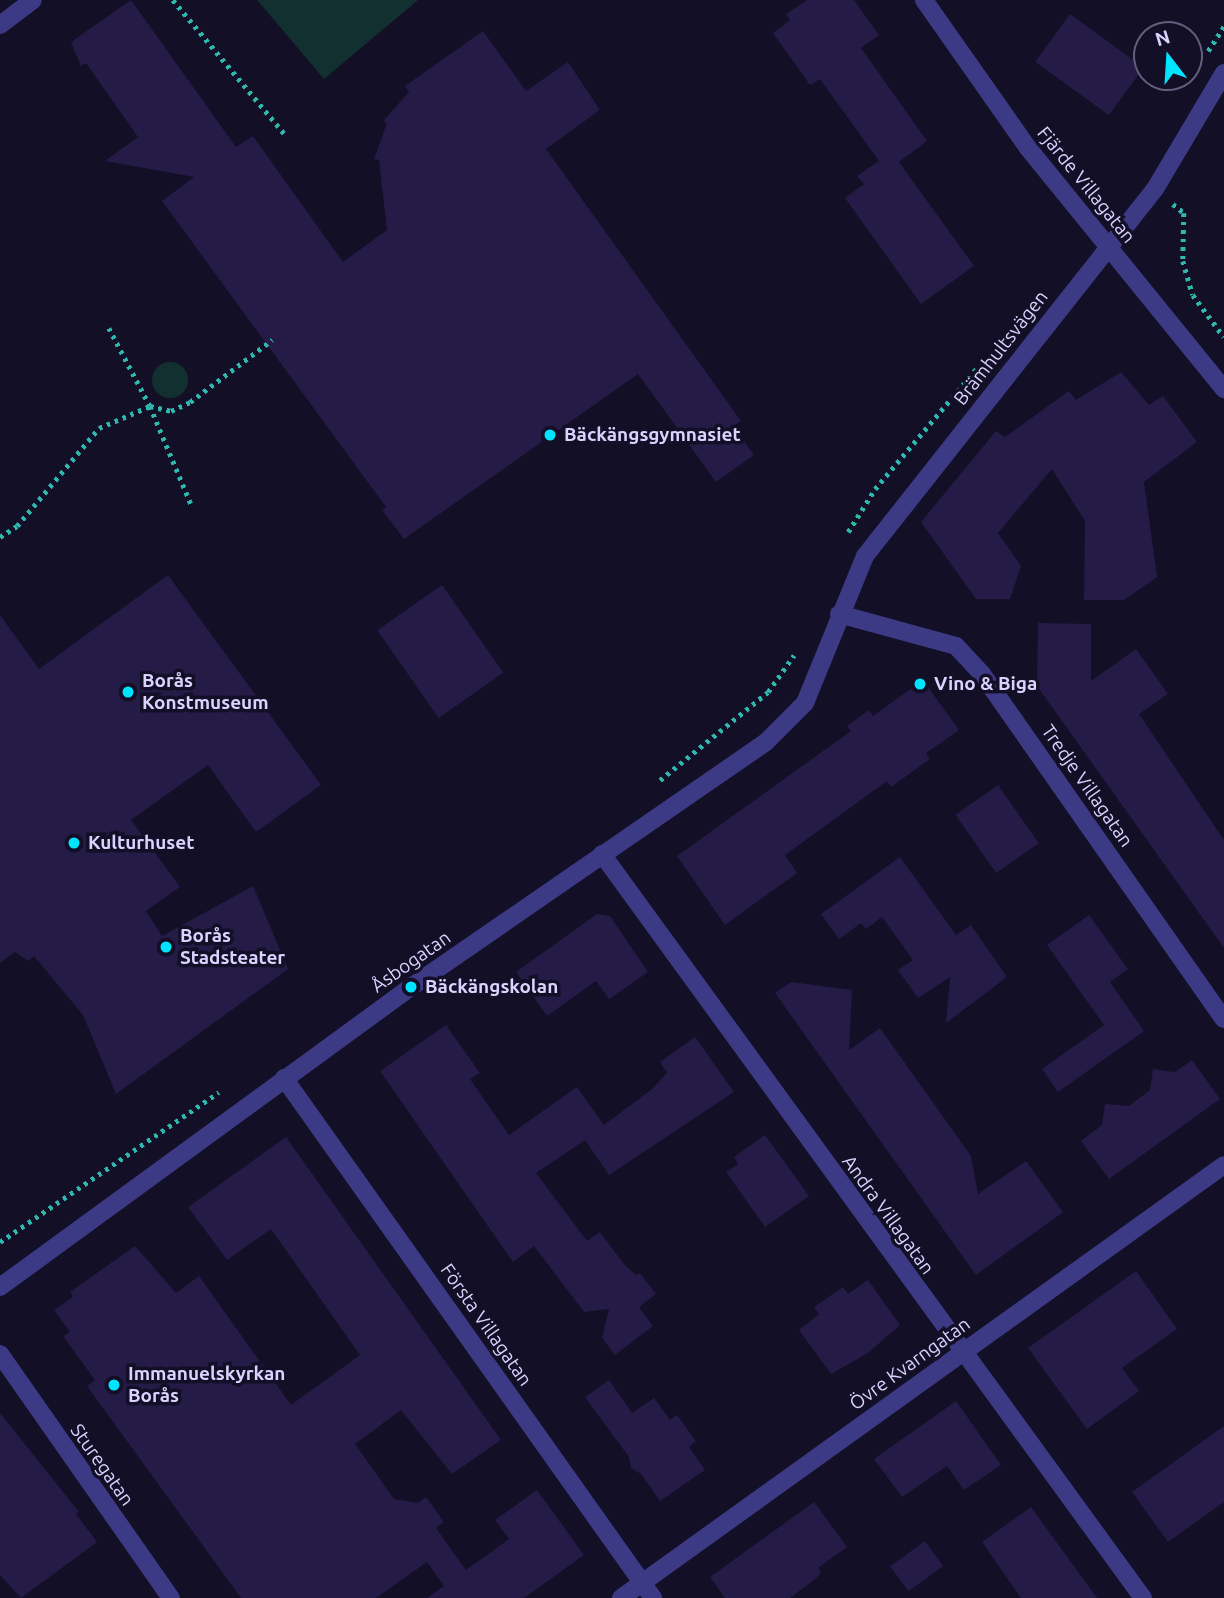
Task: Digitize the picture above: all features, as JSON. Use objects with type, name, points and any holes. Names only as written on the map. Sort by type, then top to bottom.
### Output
[{"type":"street","points":[[0,25],[33,0]]},
{"type":"street","name":"Fjärde Villagatan","points":[[924,0],[1028,148],[1224,389]]},
{"type":"street","name":"Brämhultsvägen","points":[[825,655],[839,614],[865,556],[1155,189],[1224,73]]},
{"type":"street","name":"Tredje Villagatan","points":[[839,614],[956,646],[982,674],[1224,1019]]},
{"type":"street","name":"Åsbogatan","points":[[0,1287],[284,1077],[766,742],[805,703],[825,655]]},
{"type":"street","name":"Andra Villagatan","points":[[602,854],[961,1353],[1143,1598]]},
{"type":"street","name":"Första Villagatan","points":[[284,1077],[648,1591]]},
{"type":"street","name":"Övre Kvarngatan","points":[[621,1598],[648,1591],[961,1353],[1224,1165]]},
{"type":"street","name":"Sturegatan","points":[[0,1354],[171,1598]]},
{"type":"path","points":[[173,0],[287,138]]},
{"type":"path","points":[[1203,59],[1224,26]]},
{"type":"path","points":[[1155,189],[1184,213],[1183,261],[1193,295],[1224,337]]},
{"type":"path","points":[[109,328],[150,405],[191,504]]},
{"type":"path","points":[[0,537],[17,526],[99,428],[150,405],[171,411],[190,402],[272,340]]},
{"type":"path","points":[[846,537],[876,489],[978,366]]},
{"type":"path","points":[[657,782],[768,692],[796,650]]},
{"type":"path","points":[[0,1242],[220,1090]]},
{"type":"green space","points":[[257,0],[418,0],[324,79]]},
{"type":"green space","points":[[170,362],[183,367],[188,380],[183,393],[170,398],[157,393],[152,380],[157,367]]},
{"type":"building","points":[[131,0],[236,147],[253,136],[343,262],[387,230],[379,160],[374,159],[387,123],[383,121],[409,92],[405,86],[483,31],[526,91],[568,62],[600,110],[546,149],[741,421],[733,426],[754,455],[716,482],[638,374],[404,539],[382,510],[386,507],[162,201],[194,177],[105,161],[138,137],[86,63],[81,66],[71,42]]},
{"type":"building","points":[[807,0],[854,0],[879,35],[861,48],[927,141],[899,162],[974,266],[921,304],[845,198],[864,184],[857,176],[879,161],[820,79],[810,85],[773,33],[790,20],[786,14]]},
{"type":"building","points":[[1070,14],[1133,60],[1133,82],[1109,115],[1035,62]]},
{"type":"building","points":[[1121,372],[1149,405],[1163,396],[1197,442],[1144,482],[1157,577],[1124,600],[1084,600],[1085,521],[1052,469],[998,533],[1021,566],[1010,599],[976,599],[921,522],[996,431],[1005,437],[1069,391],[1076,400]]},
{"type":"building","name":"Kulturhuset","points":[[168,575],[321,785],[256,832],[208,765],[131,820],[180,887],[146,911],[162,936],[253,886],[288,969],[116,1094],[83,1015],[34,956],[28,961],[15,952],[0,963],[0,615],[39,669]]},
{"type":"building","points":[[442,585],[503,673],[439,718],[377,630]]},
{"type":"building","points":[[1038,623],[1091,624],[1091,681],[1136,649],[1168,694],[1139,714],[1224,840],[1224,948],[1037,686]]},
{"type":"building","points":[[923,680],[959,730],[926,753],[930,759],[891,787],[887,781],[785,855],[797,873],[725,925],[677,856],[851,731],[847,726],[869,710],[873,716]]},
{"type":"building","points":[[998,785],[1039,843],[996,873],[955,815]]},
{"type":"building","points":[[900,857],[956,935],[971,925],[1007,977],[946,1023],[950,977],[918,998],[898,970],[913,960],[882,917],[866,929],[861,923],[839,939],[821,914]]},
{"type":"building","points":[[597,914],[610,916],[648,972],[609,999],[596,981],[547,1016],[516,972]]},
{"type":"building","points":[[1089,915],[1128,969],[1110,982],[1144,1031],[1058,1092],[1042,1069],[1104,1025],[1047,945]]},
{"type":"building","points":[[791,982],[852,990],[849,1050],[880,1028],[971,1156],[978,1194],[1026,1161],[1063,1212],[976,1275],[775,993]]},
{"type":"building","points":[[446,1025],[480,1073],[470,1079],[509,1135],[577,1087],[604,1125],[652,1089],[667,1073],[660,1062],[695,1037],[734,1092],[609,1175],[585,1140],[536,1173],[587,1241],[600,1232],[623,1263],[636,1275],[640,1273],[656,1294],[639,1307],[653,1326],[615,1355],[602,1338],[609,1309],[584,1312],[534,1246],[513,1262],[380,1071]]},
{"type":"building","points":[[1192,1060],[1220,1099],[1109,1179],[1081,1141],[1102,1125],[1105,1104],[1129,1106],[1150,1090],[1153,1069],[1175,1072]]},
{"type":"building","points":[[765,1135],[809,1196],[765,1227],[726,1172],[738,1164],[734,1157]]},
{"type":"building","points":[[286,1137],[501,1440],[452,1474],[401,1410],[355,1444],[394,1499],[418,1503],[426,1497],[444,1522],[436,1528],[466,1570],[509,1539],[495,1520],[537,1490],[584,1555],[524,1598],[427,1598],[444,1586],[427,1562],[376,1598],[241,1598],[87,1386],[95,1380],[63,1336],[70,1332],[54,1310],[73,1297],[70,1292],[135,1246],[176,1293],[199,1276],[291,1405],[360,1355],[271,1229],[227,1260],[188,1207]]},
{"type":"building","points":[[1136,1271],[1177,1329],[1122,1368],[1139,1391],[1087,1429],[1028,1348]]},
{"type":"building","points":[[868,1280],[900,1325],[868,1353],[831,1374],[799,1330],[819,1314],[814,1307],[843,1287],[848,1294]]},
{"type":"building","points":[[609,1380],[632,1413],[654,1398],[670,1420],[677,1415],[696,1441],[689,1447],[705,1470],[660,1501],[641,1474],[631,1468],[629,1457],[585,1397]]},
{"type":"building","points":[[956,1401],[1001,1465],[964,1490],[947,1466],[902,1497],[874,1459]]},
{"type":"building","points":[[0,1413],[79,1512],[76,1514],[97,1542],[21,1598],[0,1575]]},
{"type":"building","points":[[1224,1426],[1224,1502],[1168,1542],[1132,1492]]},
{"type":"building","points":[[814,1502],[847,1547],[818,1568],[821,1573],[790,1598],[725,1598],[710,1577]]},
{"type":"building","points":[[1031,1507],[1097,1598],[1021,1598],[982,1542]]},
{"type":"building","points":[[925,1541],[943,1566],[908,1591],[890,1566]]},
{"type":"place","name":"Bäckängsgymnasiet","points":[[550,435]]},
{"type":"place","name":"Vino & Biga","points":[[920,684]]},
{"type":"place","name":"Borås Konstmuseum","points":[[128,692]]},
{"type":"place","name":"Kulturhuset","points":[[74,843]]},
{"type":"place","name":"Borås Stadsteater","points":[[166,947]]},
{"type":"place","name":"Bäckängskolan","points":[[411,987]]},
{"type":"place","name":"Immanuelskyrkan Borås","points":[[114,1385]]}]
